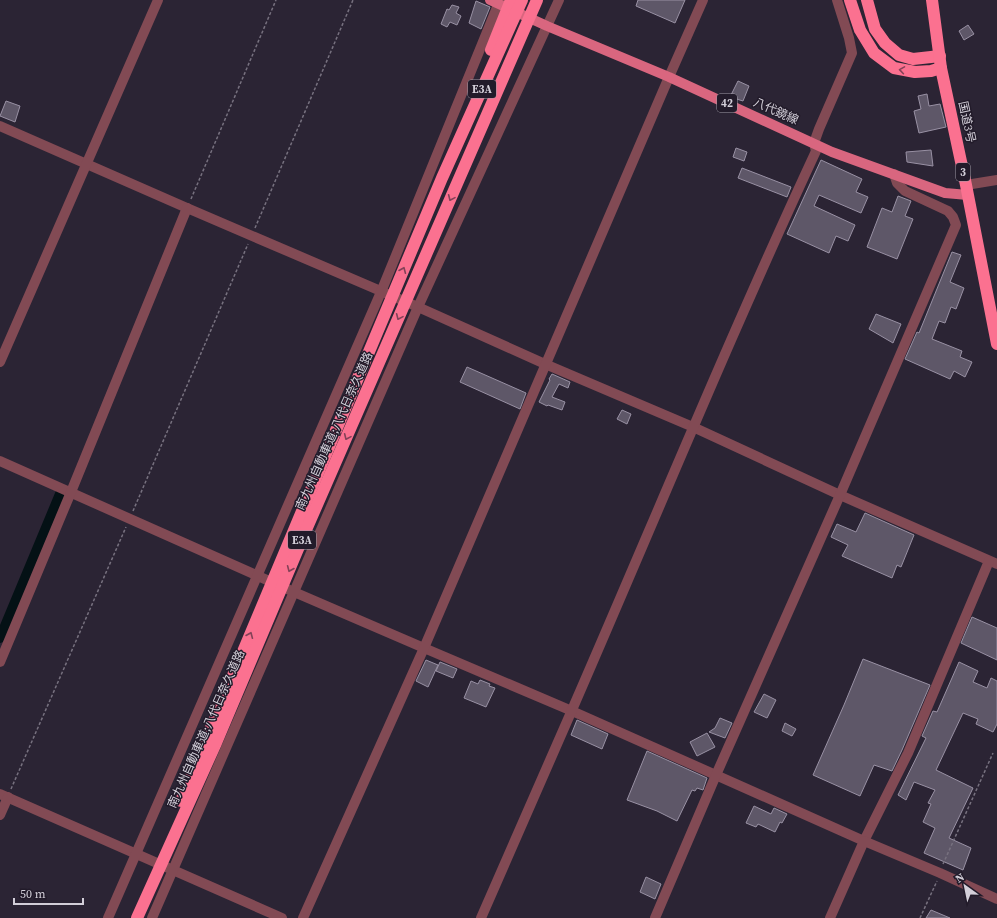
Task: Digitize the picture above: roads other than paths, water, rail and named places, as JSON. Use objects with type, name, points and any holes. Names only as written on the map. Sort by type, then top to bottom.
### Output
[{"type":"highway","points":[[442,178],[456,133],[511,0]]},
{"type":"highway","name":"南九州自動車道;八代日奈久道路","points":[[136,918],[205,742],[442,178],[522,0]]},
{"type":"highway","name":"南九州自動車道;八代日奈久道路","points":[[136,918],[216,743],[309,523],[537,0]]},
{"type":"highway","points":[[466,163],[484,132],[546,0]]},
{"type":"highway","points":[[850,0],[860,30],[874,53],[894,68],[915,72],[931,71],[940,62]]},
{"type":"highway","points":[[867,0],[875,29],[885,43],[899,54],[913,59],[940,62]]},
{"type":"highway","name":"国道3号","points":[[932,0],[940,62],[997,344]]},
{"type":"main road","name":"八代鏡線","points":[[496,1],[547,26],[669,77],[832,152],[945,193],[967,190]]},
{"type":"street","points":[[0,362],[158,0]]},
{"type":"street","points":[[152,918],[418,307],[559,0]]},
{"type":"street","points":[[303,918],[424,648],[703,0]]},
{"type":"street","points":[[481,918],[790,207],[816,151],[814,143],[819,129],[852,53],[837,0]]},
{"type":"street","points":[[108,918],[381,292],[496,1]]},
{"type":"street","points":[[0,126],[251,236],[418,307],[545,364],[694,427],[840,495],[993,563],[908,753],[864,840],[830,918]]},
{"type":"street","points":[[655,918],[956,225],[953,217],[948,211],[905,191],[897,184],[894,174]]},
{"type":"street","points":[[967,190],[997,180]]},
{"type":"street","points":[[0,662],[71,492],[183,206]]},
{"type":"street","points":[[0,461],[257,576],[572,711],[997,899]]},
{"type":"street","points":[[0,815],[4,795],[282,918]]},
{"type":"waterway","points":[[0,638],[60,494]]}]
